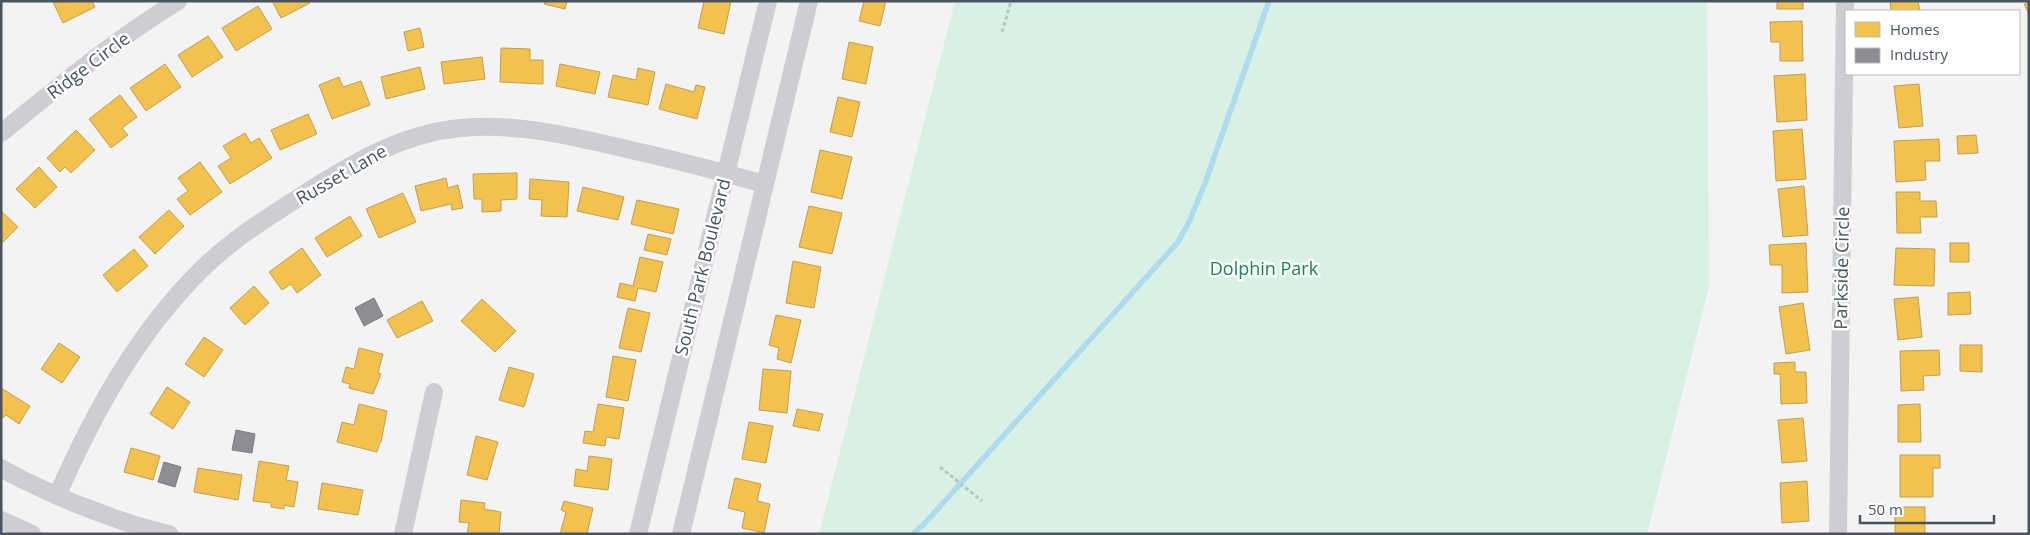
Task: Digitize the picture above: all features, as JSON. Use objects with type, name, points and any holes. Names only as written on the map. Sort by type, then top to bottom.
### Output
[{"type":"street","name":"Ridge Circle","points":[[1,133],[91,60],[178,1]]},
{"type":"street","name":"South Park Boulevard","points":[[638,534],[768,1]]},
{"type":"street","points":[[681,534],[809,1]]},
{"type":"street","name":"Parkside Circle","points":[[1838,534],[1845,1]]},
{"type":"street","name":"Russet Lane","points":[[57,496],[99,409],[122,368],[152,325],[205,267],[248,231],[341,170],[378,151],[418,135],[460,128],[500,126],[559,134],[726,173],[764,184]]},
{"type":"street","points":[[403,534],[434,392]]},
{"type":"street","points":[[1,468],[57,496],[121,521],[169,534]]},
{"type":"street","points":[[1,520],[32,534]]},
{"type":"path","points":[[1002,32],[1011,1]]},
{"type":"path","points":[[940,467],[982,501]]},
{"type":"green space","name":"Dolphin Park","points":[[955,1],[1707,1],[1709,286],[1647,534],[819,534]]},
{"type":"building: Homes","points":[[92,1],[95,7],[63,23],[53,2]]},
{"type":"building: Homes","points":[[272,1],[309,1],[310,3],[281,18]]},
{"type":"building: Homes","points":[[545,1],[567,1],[565,9],[544,4]]},
{"type":"building: Homes","points":[[704,1],[731,1],[724,34],[698,28]]},
{"type":"building: Homes","points":[[864,1],[886,1],[880,26],[859,21]]},
{"type":"building: Homes","points":[[1777,1],[1803,1],[1803,9],[1777,9]]},
{"type":"building: Homes","points":[[1890,1],[1918,1],[1920,10],[1891,10]]},
{"type":"building: Homes","points":[[2029,2],[2029,14],[2024,4]]},
{"type":"building: Homes","points":[[258,6],[272,29],[236,51],[222,28]]},
{"type":"building: Homes","points":[[1802,21],[1803,61],[1780,61],[1780,42],[1771,42],[1770,22]]},
{"type":"building: Homes","points":[[420,28],[424,47],[408,51],[404,32]]},
{"type":"building: Homes","points":[[208,36],[223,57],[192,77],[178,55]]},
{"type":"building: Homes","points":[[849,42],[873,47],[866,84],[842,79]]},
{"type":"building: Homes","points":[[501,48],[530,49],[530,60],[543,60],[543,84],[500,82]]},
{"type":"building: Homes","points":[[482,57],[485,79],[444,84],[441,62]]},
{"type":"building: Homes","points":[[165,64],[181,87],[146,111],[130,88]]},
{"type":"building: Homes","points":[[560,64],[600,72],[595,94],[556,86]]},
{"type":"building: Homes","points":[[420,67],[425,89],[386,99],[381,77]]},
{"type":"building: Homes","points":[[638,68],[655,72],[648,105],[608,97],[613,75],[636,80]]},
{"type":"building: Homes","points":[[1805,74],[1807,120],[1777,122],[1774,76]]},
{"type":"building: Homes","points":[[339,77],[343,87],[361,81],[370,105],[332,119],[319,85]]},
{"type":"building: Homes","points":[[666,84],[694,92],[696,85],[705,87],[697,119],[659,109]]},
{"type":"building: Homes","points":[[1919,84],[1923,126],[1899,128],[1894,86]]},
{"type":"building: Homes","points":[[120,95],[137,117],[122,128],[128,135],[111,148],[89,119]]},
{"type":"building: Homes","points":[[838,97],[860,102],[852,137],[830,132]]},
{"type":"building: Homes","points":[[308,114],[317,134],[280,150],[271,130]]},
{"type":"building: Homes","points":[[1802,129],[1806,179],[1776,181],[1773,131]]},
{"type":"building: Homes","points":[[76,130],[95,150],[71,173],[65,167],[60,172],[47,158]]},
{"type":"building: Homes","points":[[245,133],[251,143],[259,138],[272,158],[230,184],[218,166],[231,158],[223,146]]},
{"type":"building: Homes","points":[[1976,135],[1978,153],[1958,154],[1957,136]]},
{"type":"building: Homes","points":[[1939,139],[1940,161],[1925,161],[1926,180],[1896,182],[1894,141]]},
{"type":"building: Homes","points":[[820,150],[852,157],[842,199],[811,192]]},
{"type":"building: Homes","points":[[200,162],[222,192],[190,215],[177,199],[188,191],[178,178]]},
{"type":"building: Homes","points":[[39,167],[57,187],[35,208],[16,189]]},
{"type":"building: Homes","points":[[517,173],[517,199],[501,200],[501,211],[482,212],[482,199],[474,199],[473,174]]},
{"type":"building: Homes","points":[[446,178],[448,188],[458,185],[463,208],[452,210],[451,204],[421,211],[415,186]]},
{"type":"building: Homes","points":[[530,179],[569,182],[567,217],[541,216],[542,200],[529,199]]},
{"type":"building: Homes","points":[[1804,186],[1808,235],[1783,237],[1778,189]]},
{"type":"building: Homes","points":[[583,187],[624,197],[618,220],[577,211]]},
{"type":"building: Homes","points":[[1896,192],[1920,192],[1920,201],[1936,201],[1937,217],[1920,217],[1921,233],[1897,233]]},
{"type":"building: Homes","points":[[403,193],[416,222],[379,238],[366,209]]},
{"type":"building: Homes","points":[[637,200],[679,209],[673,234],[631,224]]},
{"type":"building: Homes","points":[[809,206],[842,213],[832,254],[799,247]]},
{"type":"building: Homes","points":[[169,210],[184,226],[155,254],[139,237]]},
{"type":"building: Homes","points":[[1,211],[18,227],[1,244]]},
{"type":"building: Homes","points":[[350,216],[362,236],[327,257],[315,238]]},
{"type":"building: Homes","points":[[648,234],[671,239],[667,255],[644,250]]},
{"type":"building: Homes","points":[[1806,243],[1808,292],[1782,293],[1782,265],[1770,265],[1769,245]]},
{"type":"building: Homes","points":[[1950,243],[1969,243],[1969,262],[1950,262]]},
{"type":"building: Homes","points":[[302,248],[321,275],[297,293],[291,284],[282,290],[269,272]]},
{"type":"building: Homes","points":[[1896,248],[1935,249],[1934,286],[1894,285]]},
{"type":"building: Homes","points":[[134,249],[148,266],[117,292],[103,275]]},
{"type":"building: Homes","points":[[640,257],[663,262],[656,292],[638,288],[635,301],[617,297],[620,283],[633,286]]},
{"type":"building: Homes","points":[[793,261],[821,267],[814,308],[786,303]]},
{"type":"building: Homes","points":[[254,286],[269,303],[245,325],[230,308]]},
{"type":"building: Homes","points":[[1970,292],[1971,314],[1948,315],[1948,293]]},
{"type":"building: Homes","points":[[1918,297],[1922,337],[1898,340],[1894,299]]},
{"type":"building: Homes","points":[[482,299],[516,331],[495,352],[461,321]]},
{"type":"building: Homes","points":[[422,301],[433,321],[397,338],[387,320]]},
{"type":"building: Homes","points":[[1803,303],[1810,350],[1786,354],[1779,307]]},
{"type":"building: Homes","points":[[628,308],[650,313],[641,352],[619,348]]},
{"type":"building: Homes","points":[[776,315],[801,320],[791,363],[777,359],[779,348],[769,345]]},
{"type":"building: Homes","points":[[204,337],[223,350],[204,377],[185,364]]},
{"type":"building: Homes","points":[[59,343],[80,357],[62,383],[41,369]]},
{"type":"building: Homes","points":[[1960,345],[1982,345],[1982,372],[1960,371]]},
{"type":"building: Homes","points":[[359,348],[383,354],[378,373],[381,374],[373,394],[349,388],[350,384],[342,382],[346,367],[354,369]]},
{"type":"building: Homes","points":[[1939,350],[1940,375],[1923,376],[1924,390],[1901,391],[1900,351]]},
{"type":"building: Homes","points":[[613,356],[636,360],[628,401],[606,397]]},
{"type":"building: Homes","points":[[1795,362],[1795,372],[1806,372],[1807,403],[1781,404],[1780,374],[1774,374],[1774,363]]},
{"type":"building: Homes","points":[[509,367],[534,374],[524,407],[499,400]]},
{"type":"building: Homes","points":[[763,369],[791,371],[787,413],[759,410]]},
{"type":"building: Homes","points":[[167,387],[190,402],[173,429],[150,414]]},
{"type":"building: Homes","points":[[1,388],[30,406],[19,424],[6,415],[3,418],[1,417]]},
{"type":"building: Homes","points":[[359,404],[387,411],[381,442],[377,452],[337,442],[342,422],[354,425]]},
{"type":"building: Homes","points":[[598,404],[624,408],[619,439],[606,437],[605,446],[583,443],[585,431],[593,432]]},
{"type":"building: Homes","points":[[1920,404],[1921,442],[1898,442],[1898,405]]},
{"type":"building: Homes","points":[[797,409],[823,414],[819,431],[793,426]]},
{"type":"building: Homes","points":[[1803,418],[1807,461],[1782,463],[1778,420]]},
{"type":"building: Homes","points":[[749,422],[773,426],[766,463],[742,459]]},
{"type":"building: Homes","points":[[476,436],[498,442],[487,480],[467,475]]},
{"type":"building: Homes","points":[[131,448],[160,456],[153,480],[124,472]]},
{"type":"building: Homes","points":[[1900,455],[1940,455],[1940,468],[1933,468],[1933,497],[1900,497]]},
{"type":"building: Homes","points":[[589,456],[612,459],[608,490],[574,486],[576,469],[587,471]]},
{"type":"building: Homes","points":[[259,461],[289,466],[286,480],[298,482],[294,507],[284,505],[284,509],[271,507],[271,503],[253,501]]},
{"type":"building: Homes","points":[[198,468],[242,475],[238,500],[194,492]]},
{"type":"building: Homes","points":[[735,478],[761,484],[757,501],[770,504],[764,533],[742,528],[745,512],[728,508]]},
{"type":"building: Homes","points":[[1807,481],[1809,521],[1782,523],[1780,483]]},
{"type":"building: Homes","points":[[322,483],[363,490],[358,515],[318,509]]},
{"type":"building: Homes","points":[[461,500],[485,503],[484,509],[501,512],[499,534],[467,534],[469,523],[459,522]]},
{"type":"building: Homes","points":[[564,501],[593,508],[587,534],[560,534],[566,512],[561,510]]},
{"type":"building: Homes","points":[[1895,507],[1925,507],[1925,534],[1895,534]]},
{"type":"building: Industry","points":[[374,298],[383,316],[364,326],[355,308]]},
{"type":"building: Industry","points":[[236,430],[255,434],[252,453],[232,450]]},
{"type":"building: Industry","points":[[164,462],[181,467],[175,487],[158,482]]},
{"type":"waterway","points":[[913,534],[1178,242],[1190,220],[1205,183],[1269,1]]}]
